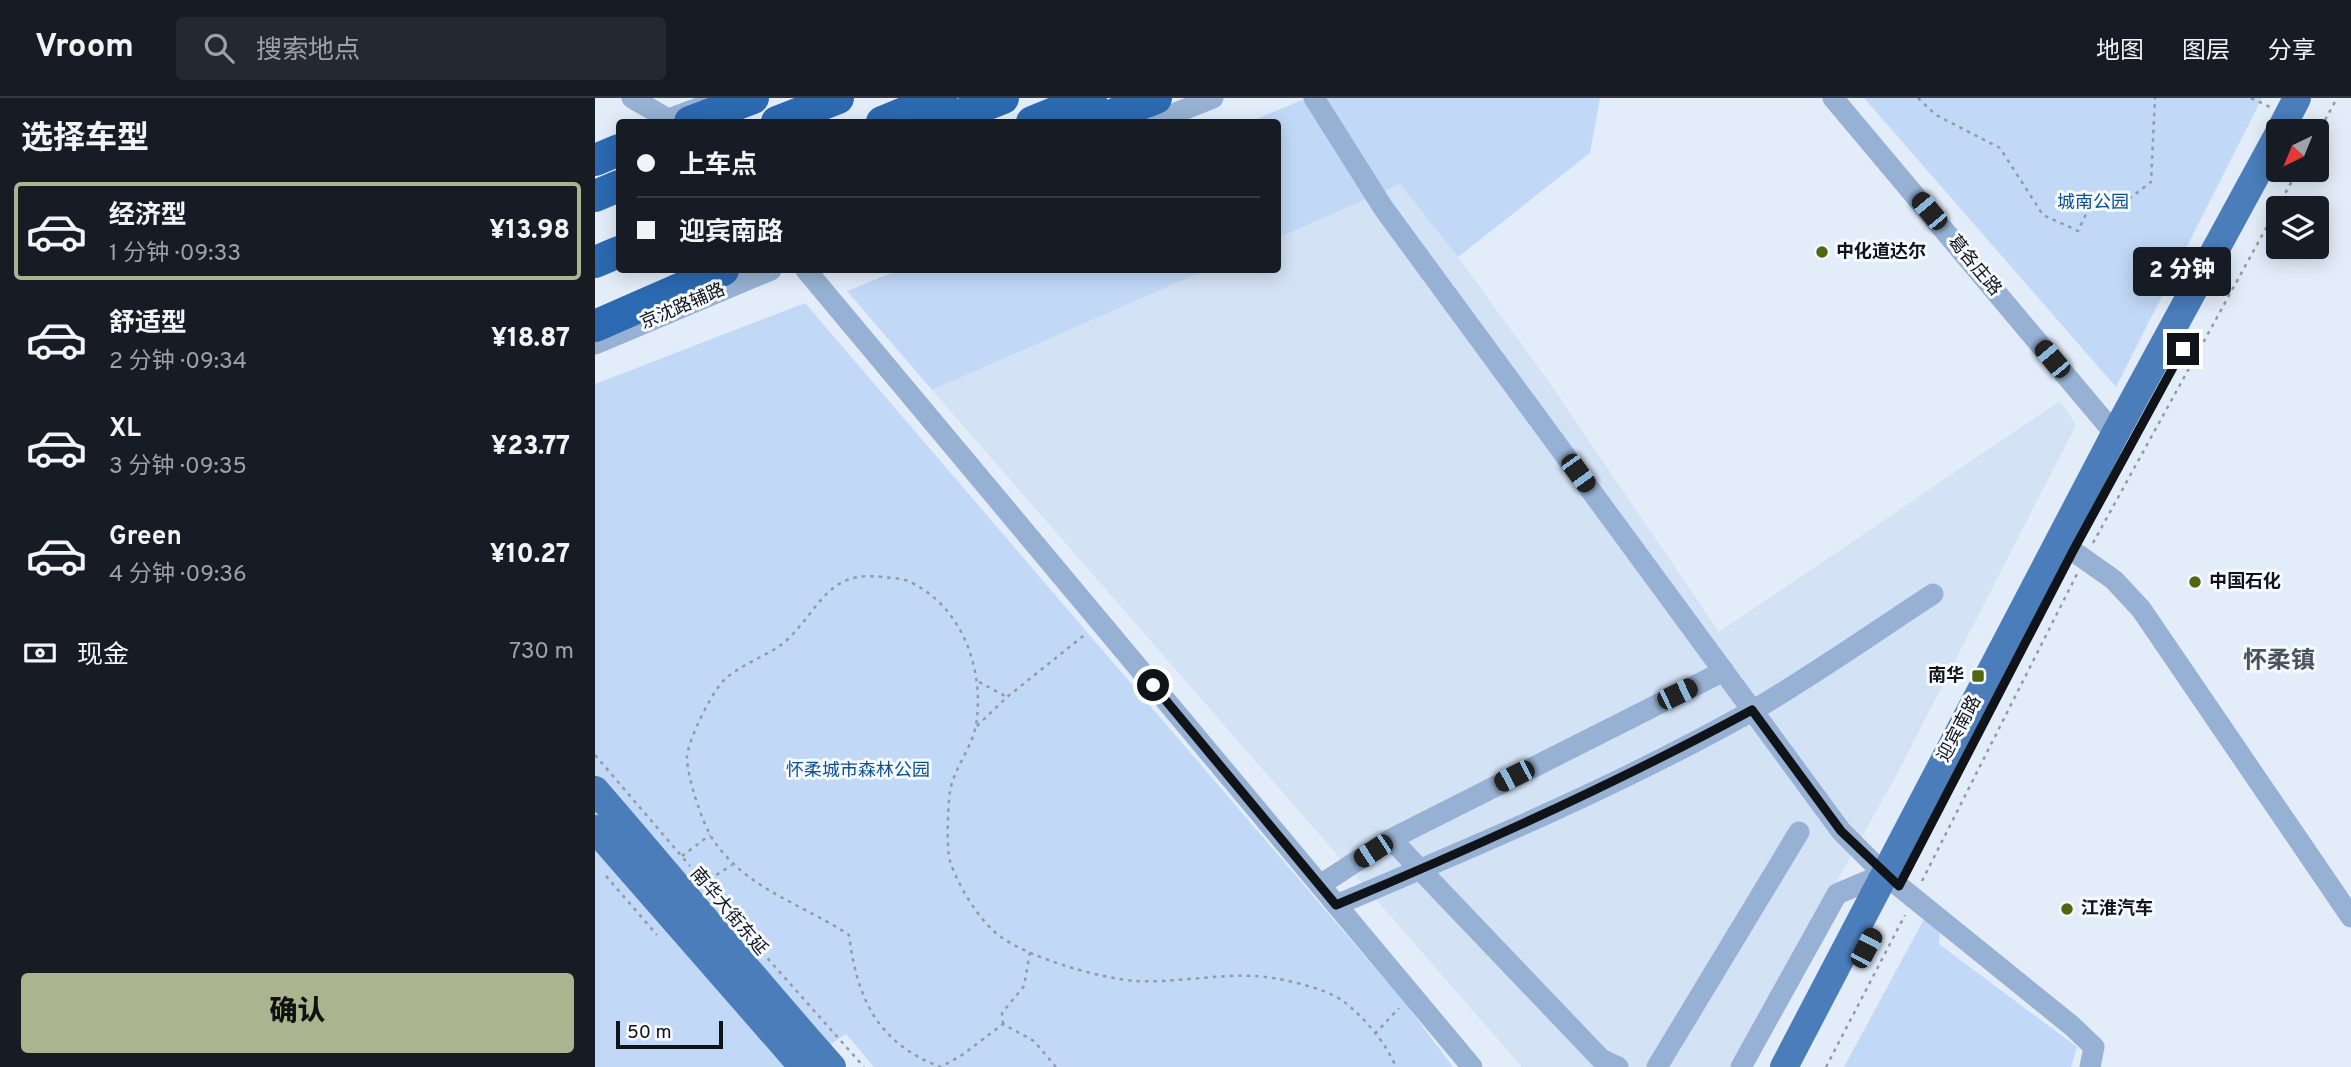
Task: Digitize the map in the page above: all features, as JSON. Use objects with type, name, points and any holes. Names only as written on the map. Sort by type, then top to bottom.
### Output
[{"type":"highway","points":[[683,119],[753,98]]},
{"type":"highway","points":[[785,119],[838,98]]},
{"type":"highway","points":[[889,119],[941,98]]},
{"type":"highway","points":[[949,119],[1003,98]]},
{"type":"highway","points":[[1054,119],[1097,113],[1156,98]]},
{"type":"highway","points":[[595,160],[616,151]]},
{"type":"highway","points":[[595,196],[616,187]]},
{"type":"highway","points":[[595,239],[616,231]]},
{"type":"highway","points":[[595,262],[616,253]]},
{"type":"highway","points":[[595,301],[665,273]]},
{"type":"highway","points":[[595,326],[716,273]]},
{"type":"main road","name":"迎宾南路","points":[[2286,119],[2297,98]]},
{"type":"main road","points":[[2302,119],[2313,98]]},
{"type":"main road","name":"迎宾南路","points":[[1784,1067],[1899,886],[2115,434],[2266,156]]},
{"type":"main road","name":"迎宾南路","points":[[1805,1067],[1899,886],[2078,556],[2271,182]]},
{"type":"main road","name":"南华大街东延","points":[[595,790],[687,896],[737,961],[832,1067]]},
{"type":"main road","points":[[595,829],[803,1067]]},
{"type":"street","points":[[632,98],[668,119]]},
{"type":"street","points":[[680,119],[725,98]]},
{"type":"street","points":[[1160,119],[1213,98]]},
{"type":"street","points":[[1314,98],[1384,209],[1841,831],[1899,886],[2072,1026],[2094,1047],[2090,1067]]},
{"type":"street","name":"葛各庄路","points":[[1833,98],[2115,434]]},
{"type":"street","points":[[595,147],[616,139]]},
{"type":"street","name":"京沈路辅路","points":[[595,344],[764,273]]},
{"type":"street","points":[[809,273],[1472,1067]]},
{"type":"street","points":[[2078,556],[2114,580],[2141,610],[2351,917]]},
{"type":"street","points":[[1336,905],[1660,760],[1752,710],[1933,594]]},
{"type":"street","points":[[1320,885],[1391,839],[1724,671]]},
{"type":"street","points":[[1657,1067],[1799,832]]},
{"type":"street","points":[[1391,839],[1601,1059],[1618,1067]]},
{"type":"street","points":[[1741,1067],[1837,894],[1899,886]]},
{"type":"path","points":[[1919,98],[1936,115],[2000,148],[2043,215],[2078,231],[2095,195],[2129,199],[2151,182],[2155,98]]},
{"type":"path","points":[[2326,119],[2337,98]]},
{"type":"path","points":[[1826,1067],[1899,886],[2078,556],[2291,182]]},
{"type":"path","points":[[1003,1024],[962,1055],[941,1066],[915,1057],[885,1034],[854,976],[849,935],[819,915],[780,900],[732,865],[710,835],[697,800],[687,757],[704,711],[724,681],[788,639],[822,596],[860,574],[908,580],[944,604],[967,643],[979,682],[975,727],[950,789],[949,859],[971,903],[999,936],[1048,961],[1133,981],[1256,976],[1291,982],[1341,999],[1390,1052],[1395,1067]]},
{"type":"path","points":[[975,727],[1007,696],[1102,625]]},
{"type":"path","points":[[979,682],[1007,696]]},
{"type":"path","name":"南华大街东延","points":[[595,755],[682,856],[702,884],[732,865]]},
{"type":"path","points":[[682,856],[710,835]]},
{"type":"path","name":"南华大街东延","points":[[755,944],[864,1067]]},
{"type":"path","points":[[1003,1024],[1002,1013],[1024,986],[1030,952]]},
{"type":"path","points":[[1375,1034],[1412,995]]},
{"type":"path","points":[[1003,1024],[1034,1041],[1056,1067]]},
{"type":"shaded area","points":[[1400,184],[1458,257],[1551,385],[1719,632],[2060,401],[2076,425],[1897,774],[1733,1067],[1522,1067],[932,390],[1199,273],[1281,273],[1281,237]]},
{"type":"green space","points":[[1307,98],[1600,98],[1590,153],[1458,257],[1400,184],[1281,237],[1281,119],[1256,119]]},
{"type":"green space","name":"城南公园","points":[[1864,98],[2262,98],[2116,387]]},
{"type":"green space","points":[[892,273],[1199,273],[932,390],[847,291]]},
{"type":"green space","name":"怀柔城市森林公园","points":[[805,303],[1405,1003],[1453,1067],[874,1067],[846,1034],[796,1067],[595,1067],[595,384]]},
{"type":"green space","points":[[1924,919],[1940,930],[1939,944],[2077,1047],[2071,1067],[1844,1067]]},
{"type":"place","name":"中化道达尔","points":[[1822,252]]},
{"type":"place","name":"中国石化","points":[[2195,582]]},
{"type":"place","name":"南华","points":[[1978,676]]},
{"type":"place","name":"江淮汽车","points":[[2067,909]]},
{"type":"district","name":"怀柔镇","points":[[2279,662]]},
{"type":"route","points":[[1153,685],[1336,905],[1467,849],[1660,760],[1752,710],[1841,831],[1899,886],[2073,551],[2183,349]]}]
